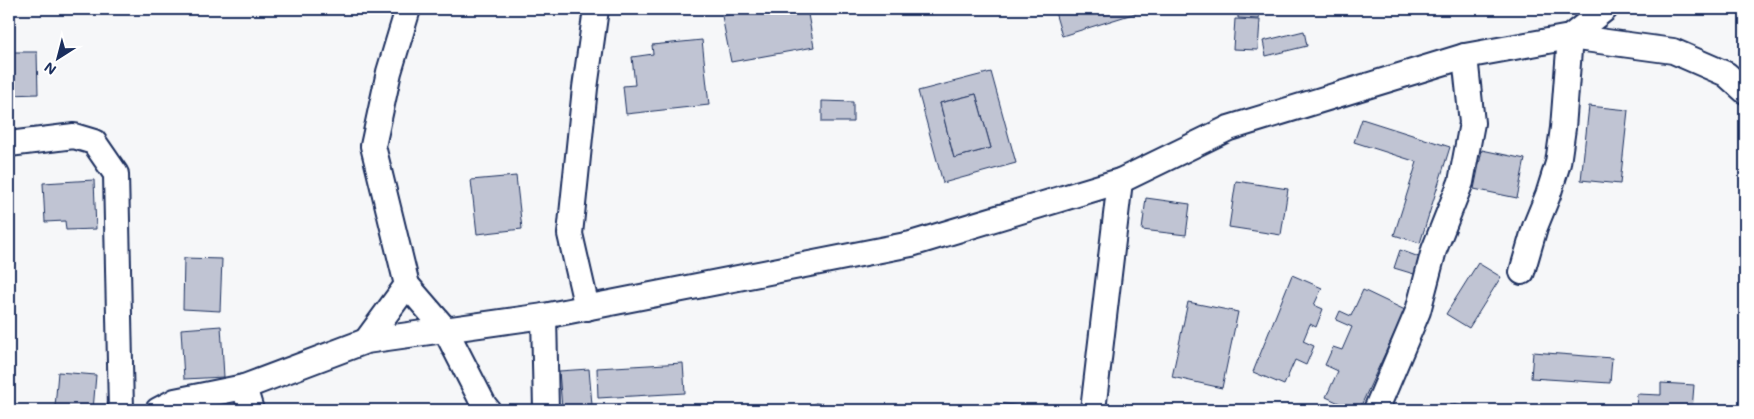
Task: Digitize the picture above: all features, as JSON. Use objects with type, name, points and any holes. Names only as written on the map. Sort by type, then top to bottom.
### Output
[{"type":"street","points":[[587,308],[570,234],[585,88],[596,9]]},
{"type":"street","points":[[1522,272],[1535,227],[1558,163],[1563,128],[1570,36],[1606,9]]},
{"type":"street","points":[[412,10],[389,72],[373,146],[408,285],[445,329],[488,410]]},
{"type":"street","points":[[158,410],[174,401],[244,387],[366,341],[544,316],[911,244],[1120,181],[1229,128],[1465,56],[1570,36],[1674,50],[1726,74],[1745,91]]},
{"type":"street","points":[[1376,410],[1418,311],[1434,250],[1461,182],[1472,123],[1465,56]]},
{"type":"street","points":[[9,144],[74,136],[94,142],[116,174],[121,410]]},
{"type":"street","points":[[1093,410],[1120,181]]},
{"type":"street","points":[[366,341],[408,285]]},
{"type":"street","points":[[544,316],[546,410]]},
{"type":"street","points":[[244,387],[251,410]]},
{"type":"building","points":[[760,9],[807,9],[814,47],[731,62],[722,16]]},
{"type":"building","points":[[1054,9],[1135,9],[1136,13],[1062,36]]},
{"type":"building","points":[[1238,9],[1260,9],[1259,19],[1238,18]]},
{"type":"building","points":[[1235,19],[1260,20],[1258,50],[1233,49]]},
{"type":"building","points":[[1304,31],[1307,46],[1266,56],[1263,41]]},
{"type":"building","points":[[702,40],[709,105],[626,114],[623,86],[635,85],[632,57],[653,54],[652,45]]},
{"type":"building","points":[[9,52],[37,52],[38,94],[9,95]]},
{"type":"building","points":[[991,72],[1016,163],[943,183],[918,91]],"holes":[[[976,94],[991,148],[954,158],[940,103]]]},
{"type":"building","points":[[976,94],[991,148],[954,158],[940,103]]},
{"type":"building","points":[[822,101],[853,102],[853,122],[822,122]]},
{"type":"building","points":[[1589,106],[1628,110],[1620,184],[1581,180]]},
{"type":"building","points":[[1362,119],[1450,147],[1420,243],[1394,235],[1417,162],[1354,142]]},
{"type":"building","points":[[1482,150],[1525,159],[1517,198],[1474,189]]},
{"type":"building","points":[[516,176],[522,229],[477,234],[471,180]]},
{"type":"building","points":[[94,180],[96,229],[66,230],[65,221],[45,222],[43,183]]},
{"type":"building","points":[[1236,181],[1288,189],[1281,235],[1229,227]]},
{"type":"building","points":[[1146,198],[1190,204],[1186,235],[1142,230]]},
{"type":"building","points":[[1400,250],[1419,257],[1414,274],[1394,268]]},
{"type":"building","points":[[184,258],[222,259],[220,311],[183,309]]},
{"type":"building","points":[[1478,263],[1501,277],[1469,328],[1446,314]]},
{"type":"building","points":[[1292,275],[1322,288],[1314,305],[1323,309],[1316,327],[1310,324],[1303,341],[1314,346],[1306,365],[1295,360],[1284,385],[1253,372]]},
{"type":"building","points":[[1363,290],[1405,310],[1359,410],[1354,410],[1326,397],[1338,371],[1325,365],[1333,347],[1342,350],[1352,327],[1336,320],[1340,311],[1351,316]]},
{"type":"building","points":[[1188,302],[1238,312],[1222,388],[1172,377]]},
{"type":"building","points":[[221,326],[224,377],[184,379],[181,329]]},
{"type":"building","points":[[1533,352],[1612,358],[1610,383],[1531,378]]},
{"type":"building","points":[[683,363],[685,393],[598,398],[597,368]]},
{"type":"building","points":[[589,369],[592,405],[562,408],[559,371]]},
{"type":"building","points":[[58,372],[96,375],[93,410],[55,407]]},
{"type":"building","points":[[1661,383],[1694,385],[1692,410],[1627,410],[1627,408],[1636,409],[1637,394],[1661,395]]},
{"type":"building","points":[[815,403],[842,406],[841,410],[814,410]]},
{"type":"building","points":[[996,403],[1023,406],[1022,410],[995,410]]},
{"type":"building","points":[[1451,404],[1495,410],[1450,410]]},
{"type":"building","points":[[864,407],[904,410],[864,410]]}]
